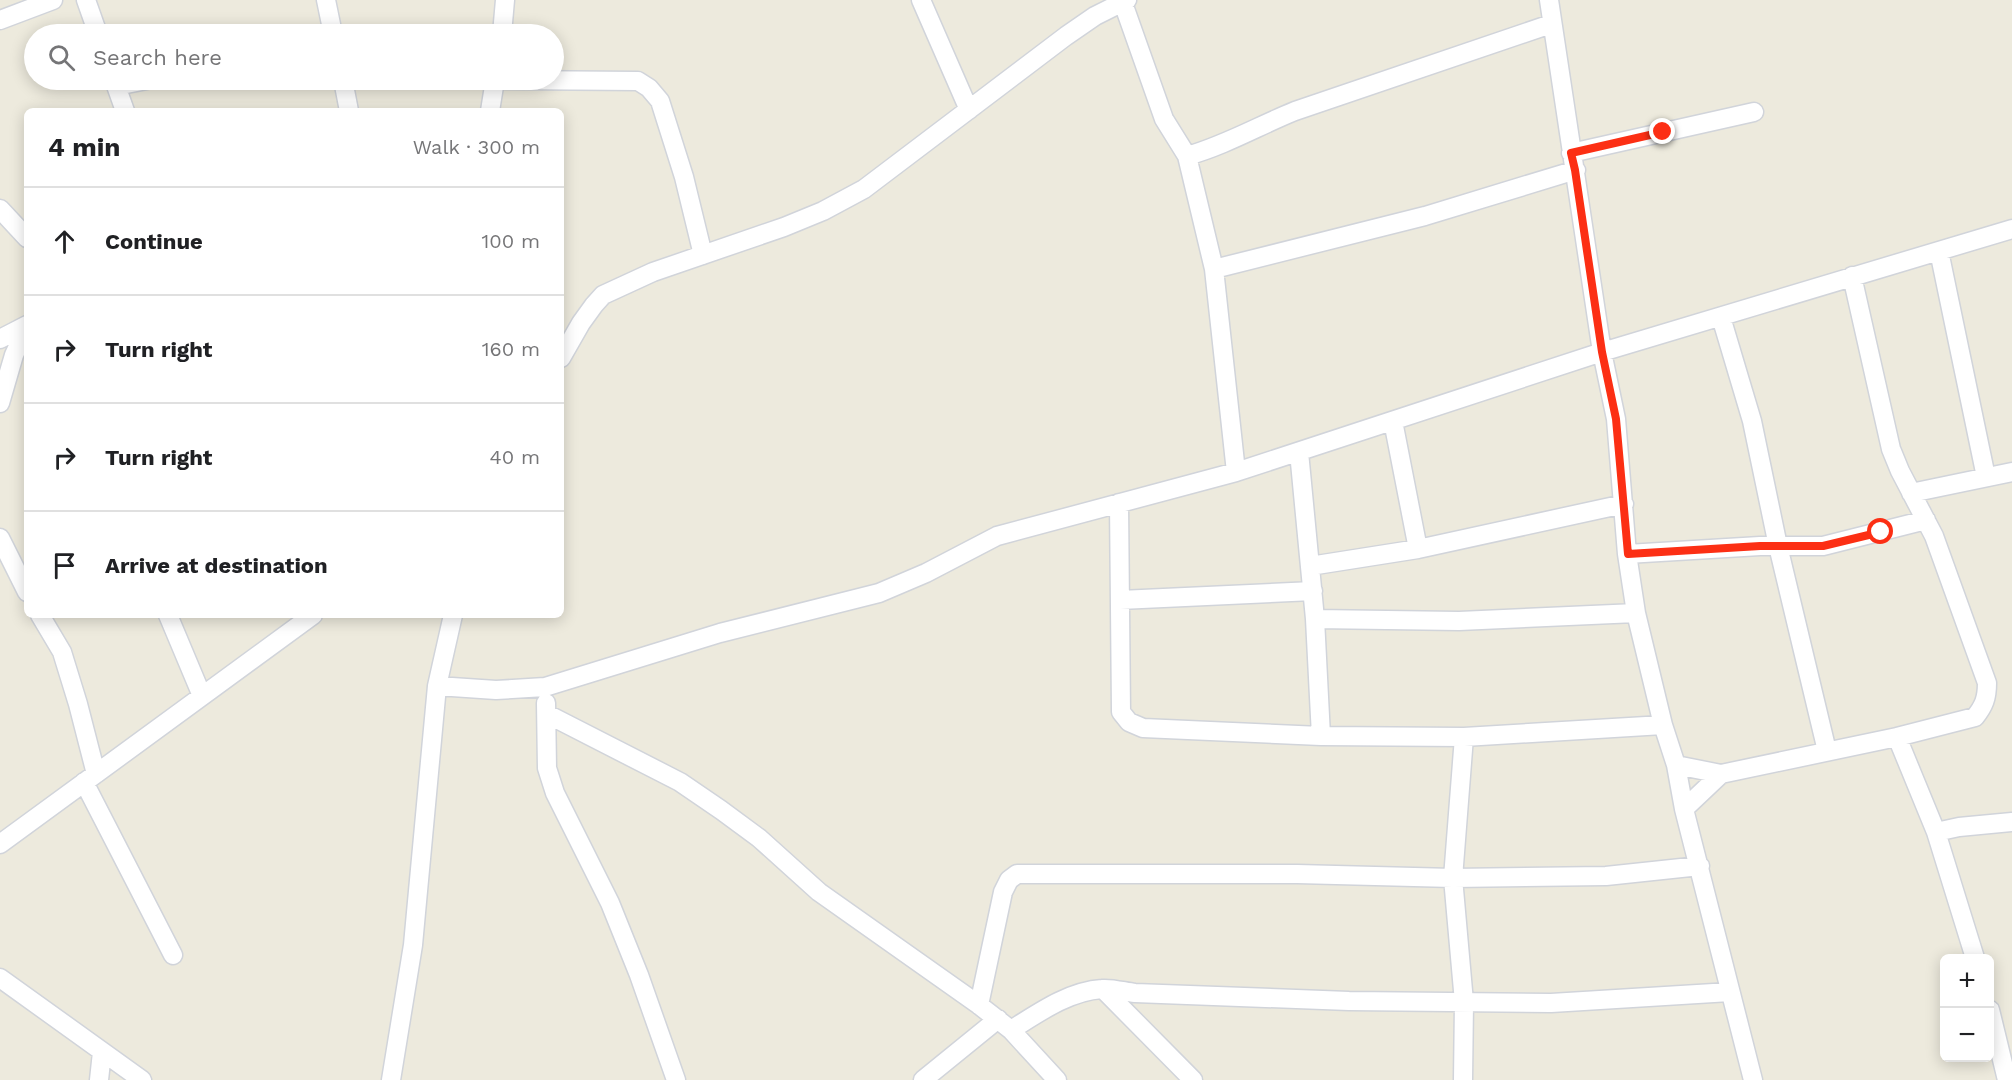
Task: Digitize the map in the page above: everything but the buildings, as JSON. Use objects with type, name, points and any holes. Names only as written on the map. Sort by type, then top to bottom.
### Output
[{"type":"street","points":[[0,20],[53,0]]},
{"type":"street","points":[[86,0],[94,24]]},
{"type":"street","points":[[326,0],[331,24]]},
{"type":"street","points":[[503,24],[505,0]]},
{"type":"street","points":[[921,0],[969,110]]},
{"type":"street","points":[[1549,0],[1602,352],[1616,419],[1628,554],[1636,613],[1663,725],[1676,765],[1684,809],[1753,1080]]},
{"type":"street","points":[[564,353],[594,304],[603,296],[653,272],[784,227],[833,206],[864,189],[1065,36],[1095,16],[1125,1],[1164,119],[1187,156],[1214,269],[1236,472]]},
{"type":"street","points":[[1187,156],[1216,148],[1295,111],[1551,24]]},
{"type":"street","points":[[564,80],[638,81],[649,88],[660,101],[684,177],[703,255]]},
{"type":"street","points":[[118,90],[124,108]]},
{"type":"street","points":[[345,90],[348,108]]},
{"type":"street","points":[[490,108],[493,90]]},
{"type":"street","points":[[1214,269],[1425,216],[1573,161],[1754,112]]},
{"type":"street","points":[[0,209],[24,235]]},
{"type":"street","points":[[437,686],[496,690],[545,687],[720,633],[879,593],[926,573],[997,536],[1236,472],[1602,352],[2012,229]]},
{"type":"street","points":[[1939,250],[1986,477]]},
{"type":"street","points":[[1676,765],[1721,774],[1897,737],[1975,717],[1983,708],[1987,683],[1981,662],[1926,520],[1891,449],[1852,276]]},
{"type":"street","points":[[1721,317],[1752,421],[1778,546],[1827,751]]},
{"type":"street","points":[[0,339],[24,327]]},
{"type":"street","points":[[0,403],[14,356],[24,333]]},
{"type":"street","points":[[1393,421],[1418,549]]},
{"type":"street","points":[[1299,452],[1315,619],[1321,736]]},
{"type":"street","points":[[1911,493],[2012,472]]},
{"type":"street","points":[[1119,502],[1121,712],[1129,722],[1143,728],[1321,736],[1464,737],[1663,725]]},
{"type":"street","points":[[1310,566],[1418,549],[1624,504]]},
{"type":"street","points":[[1628,554],[1778,546],[1823,546],[1926,520]]},
{"type":"street","points":[[0,538],[24,586]]},
{"type":"street","points":[[1120,600],[1312,591]]},
{"type":"street","points":[[1315,619],[1459,621],[1636,613]]},
{"type":"street","points":[[42,618],[62,652],[78,704],[90,778],[173,955]]},
{"type":"street","points":[[169,618],[202,696]]},
{"type":"street","points":[[0,844],[309,618]]},
{"type":"street","points":[[391,1080],[412,945],[437,686],[452,618]]},
{"type":"street","points":[[545,687],[547,768],[555,793],[610,903],[639,975],[676,1080]]},
{"type":"street","points":[[547,714],[680,782],[759,838],[819,892],[1004,1025],[1057,1080]]},
{"type":"street","points":[[1463,1080],[1464,1002],[1453,878],[1464,737]]},
{"type":"street","points":[[1897,737],[1936,832],[1974,954]]},
{"type":"street","points":[[1684,809],[1721,774]]},
{"type":"street","points":[[1936,832],[1959,827],[2012,822]]},
{"type":"street","points":[[979,1005],[1003,892],[1009,880],[1017,874],[1297,874],[1453,878],[1606,876],[1700,866]]},
{"type":"street","points":[[0,978],[142,1080]]},
{"type":"street","points":[[923,1080],[1004,1025],[1079,994],[1103,989],[1135,993],[1349,1000],[1551,1003],[1730,992]]},
{"type":"street","points":[[1103,989],[1193,1080]]},
{"type":"street","points":[[1994,1030],[2005,1073]]},
{"type":"street","points":[[99,1080],[102,1052]]},
{"type":"route","points":[[1663,132],[1571,153],[1602,352],[1616,419],[1628,554],[1760,546],[1823,546],[1881,532]]}]
